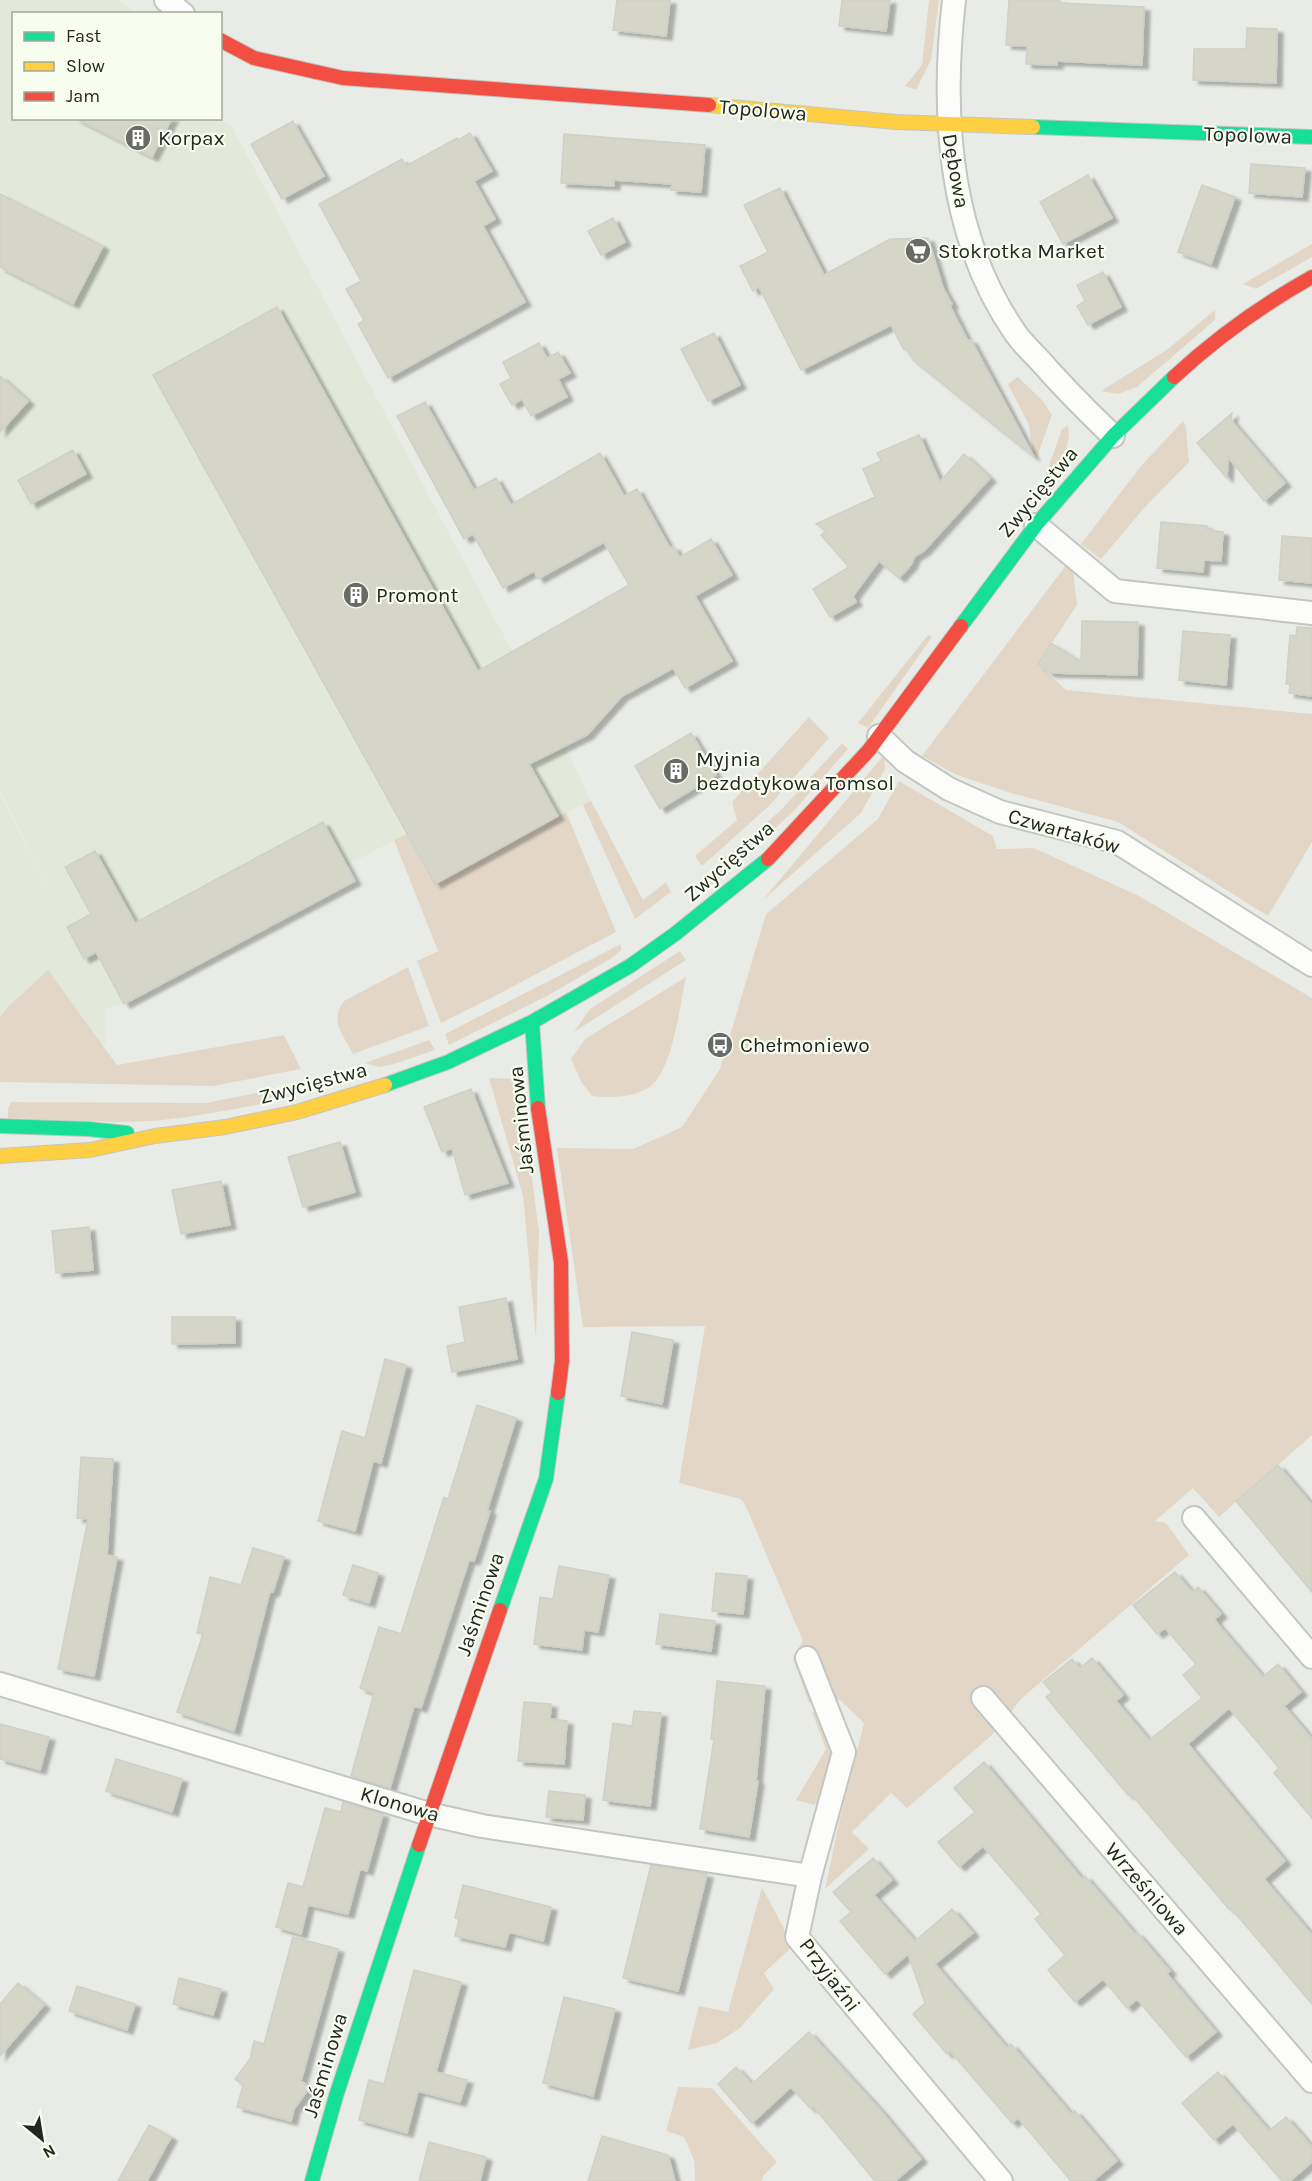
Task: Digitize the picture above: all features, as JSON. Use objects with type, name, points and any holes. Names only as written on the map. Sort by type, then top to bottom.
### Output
[{"type":"street","points":[[166,0],[181,12]]},
{"type":"street","name":"Dębowa","points":[[954,0],[948,54],[948,125],[958,193],[972,246],[990,293],[1017,335],[1078,403],[1113,436]]},
{"type":"street","name":"Topolowa","points":[[222,41],[254,58],[343,78],[948,125],[1312,137]]},
{"type":"street","name":"Zwycięstwa","points":[[0,1156],[90,1150],[155,1136],[235,1125],[297,1112],[363,1093],[448,1062],[532,1022],[630,966],[675,934],[774,854],[869,750],[1036,525],[1113,436],[1182,370],[1230,329],[1312,277]]},
{"type":"street","points":[[1036,525],[1115,591],[1312,612]]},
{"type":"street","name":"Czwartaków","points":[[879,736],[905,761],[949,789],[999,812],[1117,842],[1312,965]]},
{"type":"street","name":"Jaśminowa","points":[[312,2181],[336,2096],[429,1814],[546,1479],[562,1360],[561,1262],[537,1100],[532,1022]]},
{"type":"street","name":"Zwycięstwa","points":[[0,1126],[88,1129],[155,1136]]},
{"type":"street","points":[[1194,1518],[1312,1658]]},
{"type":"street","name":"Przyjaźni","points":[[807,1658],[844,1752],[810,1876],[797,1937],[1001,2181]]},
{"type":"street","name":"Klonowa","points":[[0,1684],[429,1814],[482,1826],[810,1876]]},
{"type":"street","name":"Wrześniowa","points":[[983,1698],[1312,2081]]},
{"type":"shaded area","points":[[0,0],[118,0],[134,12],[12,12],[12,120],[222,120],[231,125],[512,651],[555,726],[591,801],[558,816],[435,884],[407,834],[347,865],[355,881],[124,1004],[105,1009],[106,1044],[0,1048],[0,794],[51,895],[0,790]]},
{"type":"shaded area","points":[[929,0],[939,0],[931,60],[916,90],[905,86],[922,65]]},
{"type":"shaded area","points":[[1312,244],[1312,257],[1256,289],[1243,284]]},
{"type":"shaded area","points":[[1215,310],[1215,320],[1137,387],[1118,394],[1101,391],[1168,349]]},
{"type":"shaded area","points":[[1018,377],[1042,400],[1052,415],[1037,457],[1033,453],[1029,425],[1008,384]]},
{"type":"shaded area","points":[[1183,421],[1186,426],[1189,462],[1145,507],[1101,559],[1081,544],[1141,466]]},
{"type":"shaded area","points":[[1068,425],[1068,443],[1062,457],[1042,485],[1062,429]]},
{"type":"shaded area","points":[[1067,564],[1073,570],[1077,605],[1038,664],[1066,690],[1312,714],[1312,842],[1268,916],[1118,822],[1011,793],[957,775],[922,756]]},
{"type":"shaded area","points":[[928,635],[932,637],[868,728],[858,723]]},
{"type":"shaded area","points":[[809,717],[829,738],[769,806],[702,866],[695,856],[737,820],[732,802]]},
{"type":"shaded area","points":[[842,743],[848,749],[792,813],[710,886],[704,877],[781,810]]},
{"type":"shaded area","points":[[884,755],[885,769],[861,813],[762,901]]},
{"type":"shaded area","points":[[899,781],[993,836],[997,849],[1034,848],[1139,896],[1312,998],[1312,1435],[1219,1517],[1193,1488],[1155,1521],[1166,1523],[1189,1555],[1022,1698],[991,1736],[907,1808],[891,1793],[852,1832],[869,1849],[825,1889],[864,1723],[840,1700],[809,1703],[793,1658],[803,1641],[744,1502],[679,1483],[705,1326],[583,1327],[557,1148],[633,1149],[682,1127],[720,1069],[766,914],[878,819]]},
{"type":"shaded area","points":[[591,801],[643,900],[666,882],[671,892],[635,919],[583,805]]},
{"type":"shaded area","points":[[566,812],[616,932],[441,1023],[417,961],[438,951],[394,840],[407,834],[435,884]]},
{"type":"shaded area","points":[[621,944],[621,950],[612,958],[549,995],[449,1045],[445,1034]]},
{"type":"shaded area","points":[[680,951],[686,960],[574,1032],[590,1009]]},
{"type":"shaded area","points":[[408,967],[429,1026],[353,1054],[339,1027],[338,1015],[344,1001]]},
{"type":"shaded area","points":[[48,970],[117,1065],[284,1035],[301,1069],[213,1086],[0,1082],[0,1017]]},
{"type":"shaded area","points":[[686,977],[670,1051],[659,1077],[651,1086],[638,1093],[614,1097],[592,1096],[582,1083],[571,1059],[585,1039]]},
{"type":"shaded area","points":[[429,1040],[435,1050],[379,1067],[365,1063]]},
{"type":"shaded area","points":[[489,1078],[519,1079],[539,1232],[536,1338],[523,1196]]},
{"type":"shaded area","points":[[300,1084],[291,1096],[269,1103],[188,1117],[115,1122],[8,1118],[8,1108],[11,1102],[206,1103]]},
{"type":"shaded area","points":[[812,1712],[829,1713],[834,1757],[822,1797],[814,1805],[796,1800],[826,1749]]},
{"type":"shaded area","points":[[762,1887],[793,1946],[764,1973],[774,1989],[740,2028],[717,2043],[688,2050],[699,2006],[728,2012]]},
{"type":"shaded area","points":[[678,2087],[712,2088],[777,2162],[761,2181],[695,2181],[694,2160],[684,2137],[666,2131]]},
{"type":"building","points":[[617,0],[670,0],[666,36],[613,30]]},
{"type":"building","points":[[842,0],[890,0],[886,31],[839,26]]},
{"type":"building","points":[[1009,0],[1060,0],[1060,3],[1144,7],[1142,65],[1057,61],[1057,65],[1026,64],[1027,46],[1006,45]]},
{"type":"building","points":[[1247,28],[1277,29],[1276,83],[1193,80],[1194,49],[1246,49]]},
{"type":"building","name":"Korpax","points":[[79,120],[171,120],[152,157]]},
{"type":"building","points":[[293,121],[324,176],[282,199],[251,144]]},
{"type":"building","points":[[470,133],[492,171],[474,181],[495,219],[483,226],[525,302],[388,378],[358,324],[364,320],[346,289],[361,281],[319,204],[402,159],[406,166]]},
{"type":"building","points":[[564,134],[705,145],[701,192],[671,190],[672,184],[614,180],[614,186],[561,183]]},
{"type":"building","points":[[1251,164],[1305,168],[1302,197],[1249,193]]},
{"type":"building","points":[[1088,175],[1112,218],[1063,244],[1040,202]]},
{"type":"building","points":[[1202,185],[1235,197],[1211,264],[1178,252]]},
{"type":"building","points":[[780,188],[824,275],[890,239],[928,238],[943,288],[952,304],[950,306],[968,341],[971,340],[1034,457],[913,360],[907,349],[904,350],[891,325],[801,370],[759,287],[753,291],[740,266],[768,252],[744,205]]},
{"type":"building","points":[[0,194],[103,246],[73,304],[0,267]]},
{"type":"building","points":[[613,218],[625,242],[601,255],[588,231]]},
{"type":"building","points":[[1103,272],[1121,307],[1088,325],[1077,306],[1085,301],[1077,285]]},
{"type":"building","name":"Promont","points":[[277,307],[478,671],[629,585],[604,542],[538,579],[534,571],[503,588],[473,534],[464,539],[397,416],[425,402],[474,490],[496,478],[511,505],[600,453],[624,496],[637,489],[670,548],[673,546],[680,557],[711,539],[732,575],[695,596],[732,661],[685,688],[673,668],[622,696],[587,735],[529,764],[558,816],[435,884],[153,375]]},
{"type":"building","points":[[714,333],[740,385],[708,401],[681,349]]},
{"type":"building","points":[[539,343],[547,358],[558,352],[570,373],[558,379],[567,397],[531,416],[522,399],[512,405],[500,384],[511,378],[503,362]]},
{"type":"building","points":[[0,376],[28,401],[0,432]]},
{"type":"building","points":[[1232,413],[1231,420],[1285,483],[1264,501],[1228,457],[1227,478],[1197,443]]},
{"type":"building","points":[[919,435],[940,482],[964,454],[990,478],[924,551],[915,556],[911,565],[899,578],[879,561],[853,596],[856,602],[830,617],[813,589],[849,567],[821,535],[826,531],[816,524],[875,497],[863,469],[881,461],[877,453]]},
{"type":"building","points":[[73,450],[86,474],[31,504],[18,480]]},
{"type":"building","points":[[1161,522],[1207,526],[1207,530],[1223,532],[1221,561],[1204,560],[1203,572],[1157,568]]},
{"type":"building","points":[[1282,536],[1312,538],[1312,583],[1279,580]]},
{"type":"building","points":[[1082,621],[1138,622],[1137,675],[1050,673],[1038,664],[1051,643],[1081,662]]},
{"type":"building","points":[[1297,627],[1312,628],[1312,696],[1289,693],[1290,684],[1286,684],[1290,635],[1296,636]]},
{"type":"building","points":[[1183,631],[1230,635],[1226,685],[1179,680]]},
{"type":"building","name":"Myjnia bezdotykowa Tomsol","points":[[691,733],[716,775],[660,809],[635,766]]},
{"type":"building","points":[[323,822],[355,881],[124,1004],[96,952],[84,959],[67,927],[91,914],[65,867],[95,851],[135,923]]},
{"type":"building","points":[[471,1089],[508,1183],[465,1195],[452,1148],[442,1152],[424,1107]]},
{"type":"building","points":[[340,1142],[355,1192],[303,1207],[288,1157]]},
{"type":"building","points":[[221,1181],[230,1225],[181,1234],[172,1190]]},
{"type":"building","points":[[89,1227],[93,1270],[56,1273],[52,1231]]},
{"type":"building","points":[[506,1298],[517,1359],[452,1372],[447,1346],[465,1342],[459,1307]]},
{"type":"building","points":[[172,1317],[235,1317],[235,1343],[172,1344]]},
{"type":"building","points":[[632,1332],[673,1340],[662,1404],[621,1396]]},
{"type":"building","points":[[385,1359],[406,1365],[381,1463],[373,1461],[355,1531],[318,1521],[342,1431],[365,1438]]},
{"type":"building","points":[[477,1405],[516,1418],[474,1561],[469,1560],[421,1708],[414,1706],[390,1788],[351,1776],[374,1693],[360,1688],[379,1627],[401,1634],[444,1497],[448,1499]]},
{"type":"building","points":[[81,1457],[113,1459],[107,1555],[117,1557],[94,1676],[58,1669],[88,1519],[77,1518]]},
{"type":"building","points":[[1278,1465],[1312,1505],[1312,1592],[1236,1501]]},
{"type":"building","points":[[253,1548],[284,1557],[273,1592],[270,1591],[234,1731],[177,1712],[203,1634],[197,1633],[210,1577],[241,1585]]},
{"type":"building","points":[[353,1565],[378,1573],[369,1603],[343,1595]]},
{"type":"building","points":[[559,1566],[609,1575],[598,1632],[584,1630],[582,1650],[534,1644],[540,1597],[553,1599]]},
{"type":"building","points":[[1175,1572],[1192,1592],[1198,1587],[1221,1614],[1215,1619],[1216,1622],[1263,1677],[1278,1664],[1301,1692],[1284,1706],[1312,1739],[1312,1818],[1274,1773],[1279,1768],[1229,1708],[1188,1744],[1285,1861],[1264,1879],[1312,1935],[1312,2004],[1130,1793],[1128,1795],[1046,1697],[1052,1692],[1043,1682],[1072,1659],[1080,1668],[1092,1658],[1123,1695],[1116,1701],[1149,1740],[1202,1698],[1183,1675],[1196,1664],[1165,1628],[1157,1634],[1133,1605]]},
{"type":"building","points":[[716,1573],[747,1576],[743,1614],[712,1611]]},
{"type":"building","points":[[660,1614],[715,1621],[711,1651],[656,1644]]},
{"type":"building","points":[[717,1681],[765,1686],[756,1781],[758,1781],[749,1837],[700,1829],[714,1739],[711,1739]]},
{"type":"building","points":[[524,1702],[551,1704],[550,1719],[567,1721],[564,1764],[518,1761]]},
{"type":"building","points":[[634,1711],[661,1713],[650,1806],[603,1800],[613,1723],[632,1726]]},
{"type":"building","points":[[0,1724],[49,1737],[40,1770],[0,1759]]},
{"type":"building","points":[[116,1759],[182,1779],[172,1812],[106,1791]]},
{"type":"building","points":[[984,1762],[1082,1879],[1085,1876],[1170,1971],[1167,1974],[1216,2032],[1186,2057],[1137,1999],[1127,2008],[1103,1979],[1075,2002],[1048,1970],[1065,1955],[1035,1919],[1041,1914],[983,1846],[959,1867],[938,1842],[975,1812],[954,1788]]},
{"type":"building","points":[[549,1791],[585,1795],[583,1820],[546,1817]]},
{"type":"building","points":[[343,1802],[383,1814],[367,1871],[360,1869],[348,1914],[308,1905],[301,1934],[276,1927],[288,1883],[303,1887],[325,1808],[341,1812]]},
{"type":"building","points":[[873,1858],[892,1880],[874,1895],[915,1941],[952,1909],[973,1933],[935,1964],[1007,2048],[1011,2044],[1071,2114],[1075,2111],[1117,2161],[1093,2181],[1071,2181],[1018,2118],[1012,2123],[950,2051],[947,2054],[913,2014],[925,2003],[908,1954],[885,1974],[840,1921],[851,1912],[833,1892]]},
{"type":"building","points":[[651,1865],[707,1874],[678,1991],[623,1978]]},
{"type":"building","points":[[463,1885],[551,1907],[543,1941],[509,1932],[505,1947],[455,1936],[459,1919],[455,1918]]},
{"type":"building","points":[[293,1937],[338,1949],[301,2081],[310,2087],[294,2109],[291,2121],[237,2107],[243,2085],[235,2079],[250,2059],[254,2041],[264,2044]]},
{"type":"building","points":[[414,1970],[461,1982],[436,2072],[467,2080],[460,2102],[418,2091],[407,2133],[359,2120],[369,2080],[384,2084]]},
{"type":"building","points":[[179,1978],[221,1989],[213,2015],[173,2004]]},
{"type":"building","points":[[18,1983],[44,2005],[0,2056],[0,2004]]},
{"type":"building","points":[[77,1986],[135,2004],[127,2030],[69,2011]]},
{"type":"building","points":[[564,1997],[615,2009],[593,2096],[543,2083]]},
{"type":"building","points":[[809,2032],[882,2112],[921,2159],[895,2181],[875,2181],[813,2106],[810,2108],[791,2087],[752,2123],[718,2084],[736,2067],[752,2084]]},
{"type":"building","points":[[1218,2072],[1269,2131],[1286,2117],[1312,2147],[1312,2162],[1290,2181],[1282,2181],[1233,2124],[1214,2140],[1182,2103]]},
{"type":"building","points":[[149,2125],[171,2137],[147,2181],[118,2181]]},
{"type":"building","points":[[602,2136],[668,2155],[675,2181],[588,2181]]},
{"type":"building","points":[[429,2142],[486,2157],[480,2181],[419,2181]]},
{"type":"traffic: fast","points":[[1033,127],[1312,137]]},
{"type":"traffic: fast","points":[[961,626],[1036,525],[1113,436],[1174,377]]},
{"type":"traffic: fast","points":[[385,1085],[448,1062],[532,1022],[630,966],[675,934],[768,859]]},
{"type":"traffic: fast","points":[[532,1022],[538,1108]]},
{"type":"traffic: fast","points":[[0,1126],[88,1129],[127,1133]]},
{"type":"traffic: fast","points":[[500,1610],[546,1479],[558,1393]]},
{"type":"traffic: fast","points":[[312,2181],[336,2096],[419,1845]]},
{"type":"traffic: slow","points":[[709,105],[896,122],[1033,127]]},
{"type":"traffic: slow","points":[[0,1156],[90,1150],[155,1136],[225,1127],[297,1112],[385,1085]]},
{"type":"traffic: jam","points":[[222,41],[254,58],[343,78],[709,105]]},
{"type":"traffic: jam","points":[[1174,377],[1240,323],[1312,277]]},
{"type":"traffic: jam","points":[[768,859],[869,750],[961,626]]},
{"type":"traffic: jam","points":[[538,1108],[561,1262],[562,1361],[558,1393]]},
{"type":"traffic: jam","points":[[419,1845],[500,1610]]},
{"type":"place","name":"Korpax","points":[[138,138]]},
{"type":"place","name":"Stokrotka Market","points":[[918,251]]},
{"type":"place","name":"Promont","points":[[356,595]]},
{"type":"place","name":"Myjnia bezdotykowa Tomsol","points":[[676,771]]},
{"type":"place","name":"Chełmoniewo","points":[[720,1045]]}]
